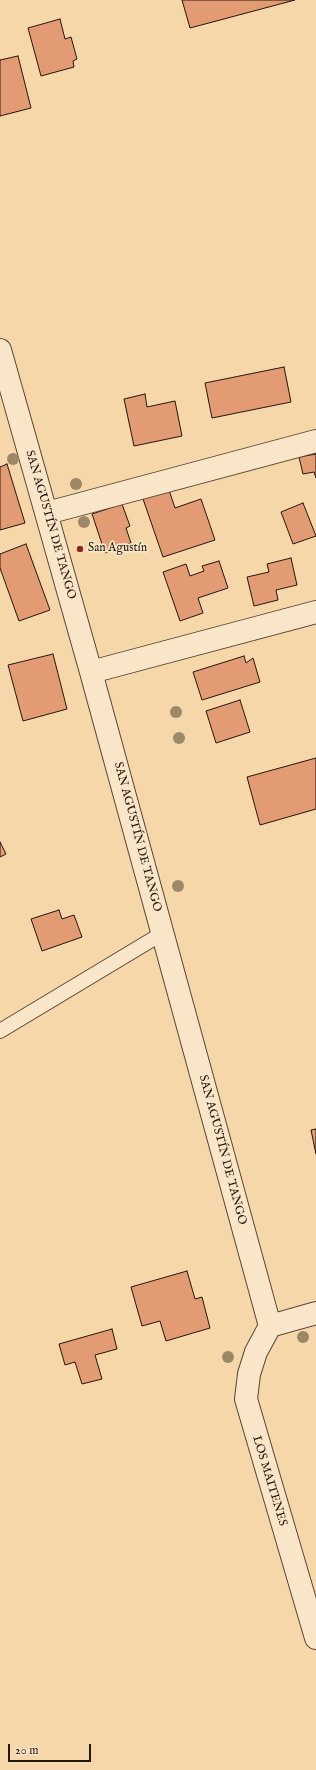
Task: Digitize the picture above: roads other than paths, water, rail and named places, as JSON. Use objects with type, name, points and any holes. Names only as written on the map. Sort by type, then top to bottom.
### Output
[{"type":"street","name":"SAN AGUSTÍN DE TANGO","points":[[0,350],[91,672],[270,1326]]},
{"type":"street","points":[[47,513],[316,441]]},
{"type":"street","points":[[91,672],[316,612]]},
{"type":"street","points":[[270,1326],[316,1313]]},
{"type":"street","name":"LOS MAITENES","points":[[270,1326],[256,1352],[249,1374],[246,1399],[316,1638]]},
{"type":"lane","points":[[0,1031],[163,933]]},
{"type":"place","name":"San Agustín","points":[[80,549]]}]
